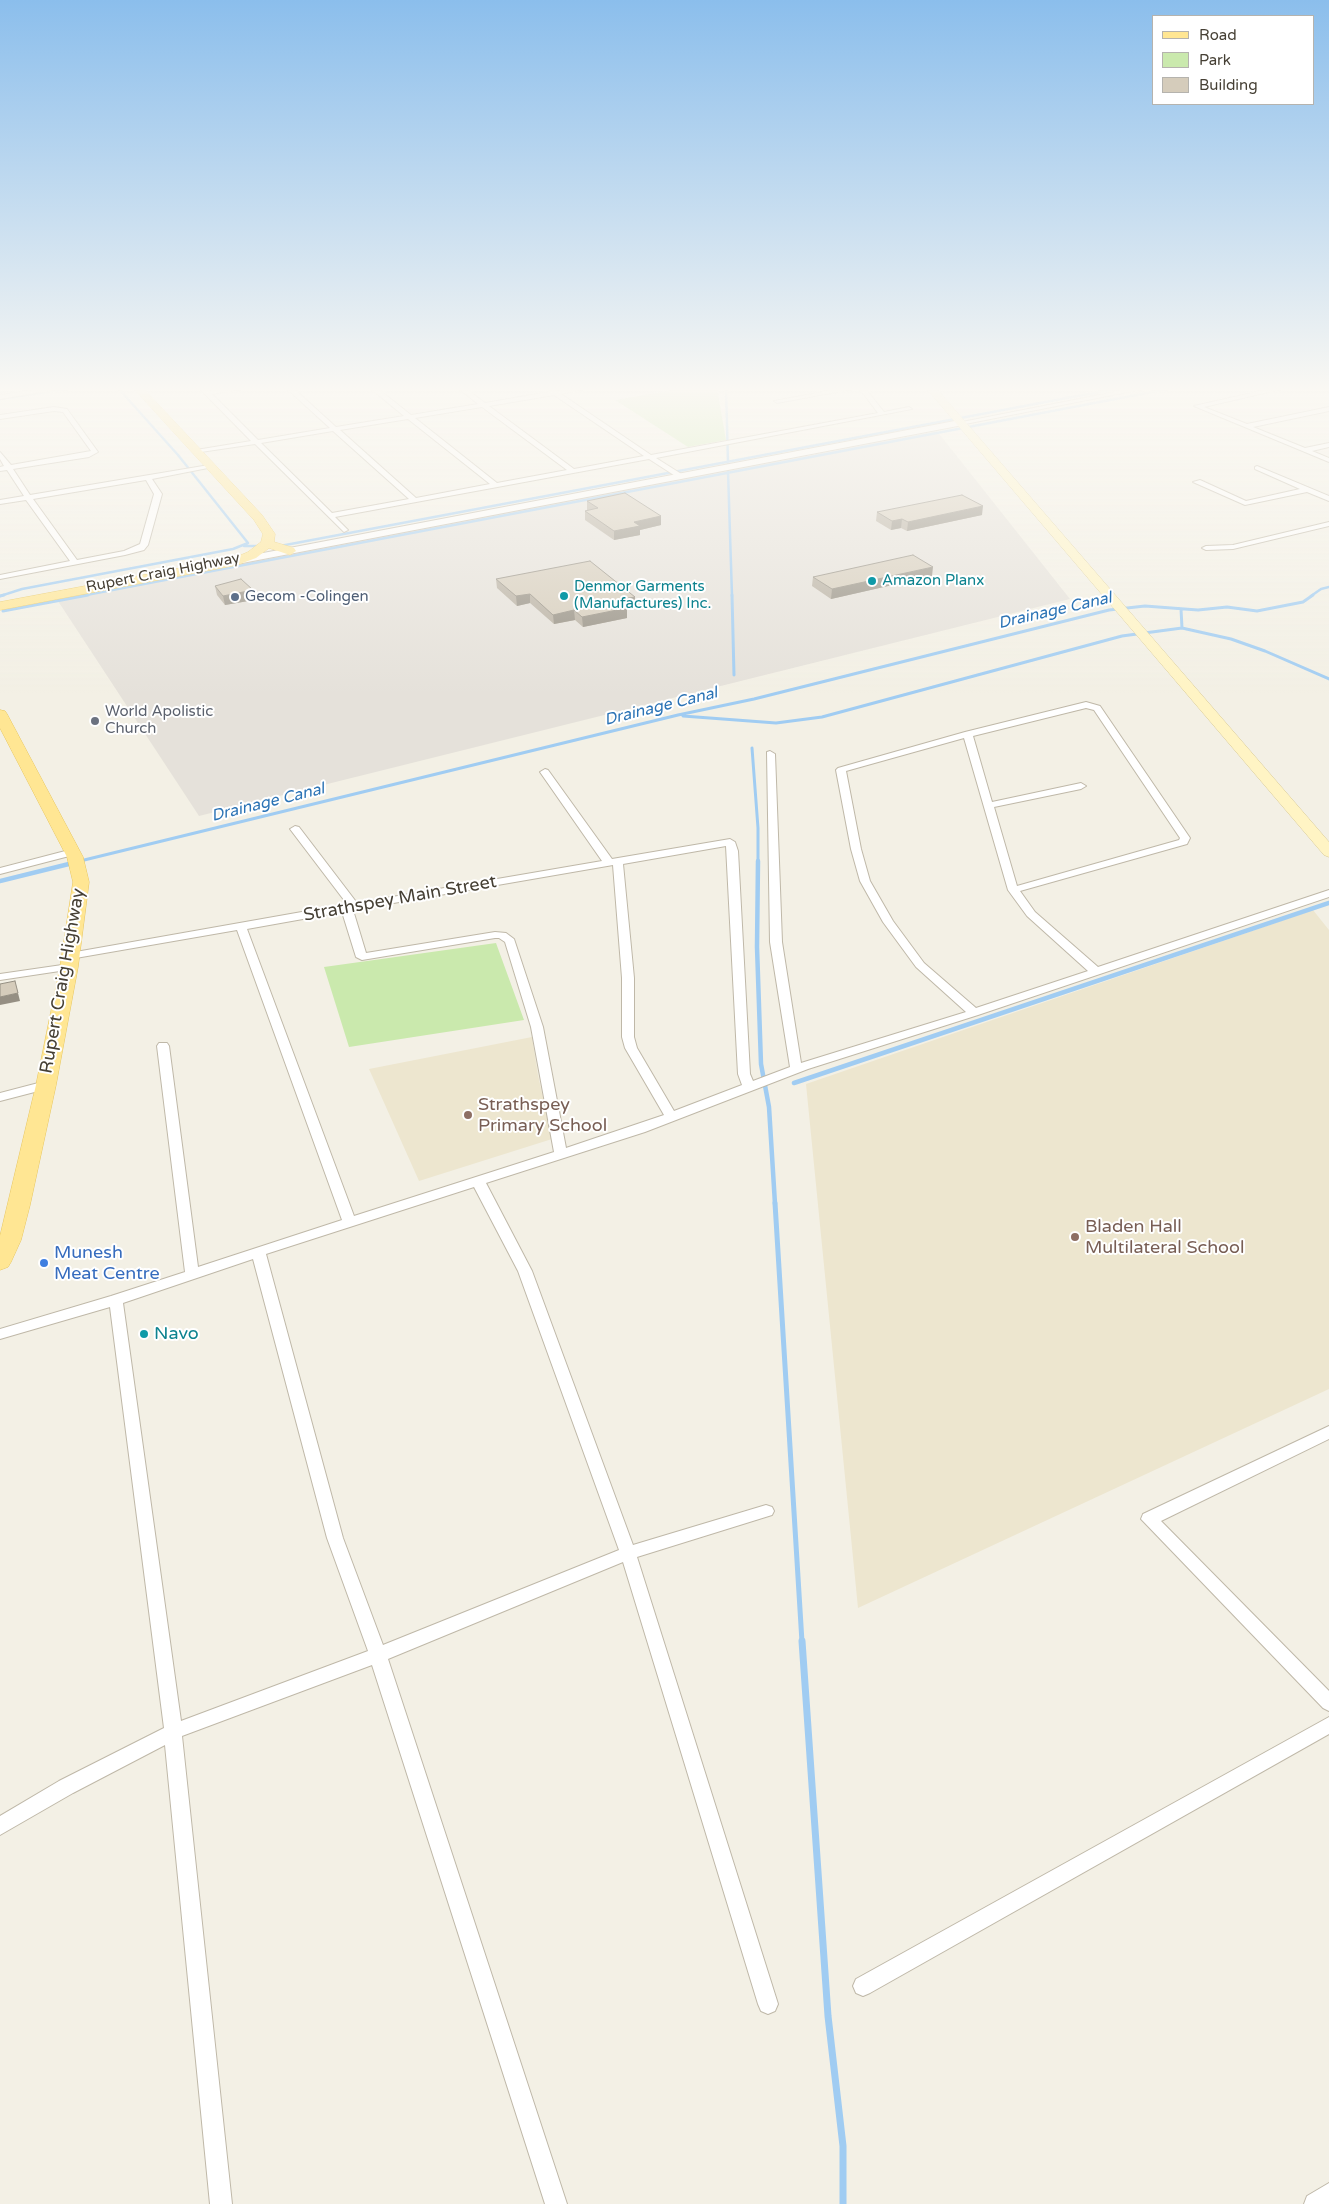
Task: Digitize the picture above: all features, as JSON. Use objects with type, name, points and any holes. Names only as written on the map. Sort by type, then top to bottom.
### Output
[{"type":"main road","points":[[232,491],[258,518],[269,534],[267,544],[290,551]]},
{"type":"main road","points":[[1018,491],[1329,852]]},
{"type":"main road","name":"Rupert Craig Highway","points":[[0,606],[237,561],[256,552],[267,544]]},
{"type":"main road","name":"Rupert Craig Highway","points":[[0,714],[76,860],[80,893],[70,961],[46,1085],[10,1240],[0,1262]]},
{"type":"street","points":[[24,491],[75,563]]},
{"type":"street","points":[[0,502],[65,491]]},
{"type":"street","points":[[0,577],[134,551],[144,545],[158,494],[156,491]]},
{"type":"street","points":[[305,491],[344,530]]},
{"type":"street","points":[[404,491],[414,500]]},
{"type":"street","points":[[330,516],[463,491]]},
{"type":"street","points":[[237,561],[592,491]]},
{"type":"street","points":[[1217,491],[1245,503],[1303,491]]},
{"type":"street","points":[[1309,491],[1329,499]]},
{"type":"street","points":[[1206,548],[1233,547],[1329,524]]},
{"type":"street","points":[[974,1014],[920,964],[888,922],[865,881],[856,849],[841,770],[968,734],[1086,705],[1097,708],[1185,838],[1183,842],[1013,890]]},
{"type":"street","points":[[968,734],[1013,890],[1031,914],[1096,972]]},
{"type":"street","points":[[770,754],[776,942],[796,1069]]},
{"type":"street","points":[[546,772],[613,862],[628,978],[628,1037],[631,1048],[671,1117]]},
{"type":"street","points":[[990,805],[1080,786]]},
{"type":"street","points":[[295,829],[350,906],[362,957],[495,935],[502,935],[510,941],[537,1027],[561,1154]]},
{"type":"street","name":"Strathspey Main Street","points":[[0,977],[240,926],[730,842],[733,851],[744,1074],[749,1088]]},
{"type":"street","points":[[0,871],[76,860]]},
{"type":"street","points":[[0,1334],[116,1300],[561,1154],[671,1117],[796,1069],[974,1014],[1329,893]]},
{"type":"street","points":[[240,926],[349,1222]]},
{"type":"street","points":[[163,1046],[192,1274]]},
{"type":"street","points":[[0,1097],[46,1085]]},
{"type":"street","points":[[478,1181],[524,1271],[628,1553],[768,2004]]},
{"type":"street","points":[[258,1252],[335,1538],[378,1655],[556,2204]]},
{"type":"street","points":[[116,1300],[173,1732],[221,2204]]},
{"type":"street","points":[[1329,1432],[1149,1519],[1329,1703]]},
{"type":"street","points":[[0,1826],[66,1787],[173,1732],[275,1692],[378,1655],[628,1553],[766,1511]]},
{"type":"street","points":[[863,1986],[1329,1725]]},
{"type":"street","points":[[1315,2204],[1329,2194]]},
{"type":"shaded area","points":[[621,491],[984,491],[1070,599],[199,816],[56,598]]},
{"type":"shaded area","name":"Bladen Hall Multilateral School","points":[[1313,910],[1329,930],[1329,1389],[858,1608],[806,1084]]},
{"type":"shaded area","name":"Strathspey Primary School","points":[[532,1037],[552,1139],[419,1181],[369,1069]]},
{"type":"green space","points":[[496,943],[524,1020],[349,1047],[324,967]]},
{"type":"building","points":[[625,493],[661,516],[634,522],[640,526],[614,531],[585,511],[598,508],[587,501]]},
{"type":"building","points":[[962,495],[983,506],[908,522],[902,519],[892,521],[877,512]]},
{"type":"building","points":[[913,555],[933,567],[832,589],[813,577]]},
{"type":"building","name":"Denmor Garments (Manufactures) Inc.","points":[[590,561],[635,597],[617,600],[627,608],[582,617],[574,610],[553,615],[530,594],[516,596],[496,579]]},
{"type":"building","points":[[241,579],[253,590],[223,596],[215,586]]},
{"type":"building","points":[[15,981],[18,993],[0,997],[0,984]]},
{"type":"waterway","points":[[4,595],[0,596],[22,589],[233,549],[248,543],[207,491]]},
{"type":"waterway","points":[[280,546],[573,491]]},
{"type":"waterway","points":[[81,596],[633,491]]},
{"type":"waterway","points":[[729,491],[732,596]]},
{"type":"waterway","points":[[244,546],[260,546]]},
{"type":"waterway","name":"Drainage Canal","points":[[1311,596],[1321,589],[1329,587]]},
{"type":"waterway","points":[[3,611],[88,595]]},
{"type":"waterway","points":[[732,595],[734,675]]},
{"type":"waterway","name":"Drainage Canal","points":[[76,862],[678,715],[754,699],[1109,610],[1145,606],[1198,610],[1227,607],[1257,611],[1303,602],[1313,595]]},
{"type":"waterway","points":[[1181,609],[1182,628]]},
{"type":"waterway","points":[[683,716],[776,723],[822,717],[1122,636],[1182,628]]},
{"type":"waterway","points":[[1182,628],[1231,639],[1265,651],[1329,679]]},
{"type":"waterway","points":[[752,748],[758,828],[758,861]]},
{"type":"waterway","name":"Drainage Canal","points":[[0,881],[81,861]]},
{"type":"waterway","points":[[758,861],[757,947],[761,1064],[769,1107],[775,1204]]},
{"type":"waterway","points":[[794,1083],[1329,903]]},
{"type":"waterway","points":[[775,1203],[802,1642]]},
{"type":"waterway","points":[[802,1641],[828,2016],[843,2146],[843,2204]]},
{"type":"place","name":"Amazon Planx","points":[[872,581]]},
{"type":"place","name":"Denmor Garments (Manufactures) Inc.","points":[[564,596]]},
{"type":"place","name":"Gecom -Colingen","points":[[235,597]]},
{"type":"place","name":"World Apolistic Church","points":[[95,721]]},
{"type":"place","name":"Strathspey Primary School","points":[[468,1115]]},
{"type":"place","name":"Bladen Hall Multilateral School","points":[[1075,1237]]},
{"type":"place","name":"Munesh Meat Centre","points":[[44,1263]]},
{"type":"place","name":"Navo","points":[[144,1334]]}]
